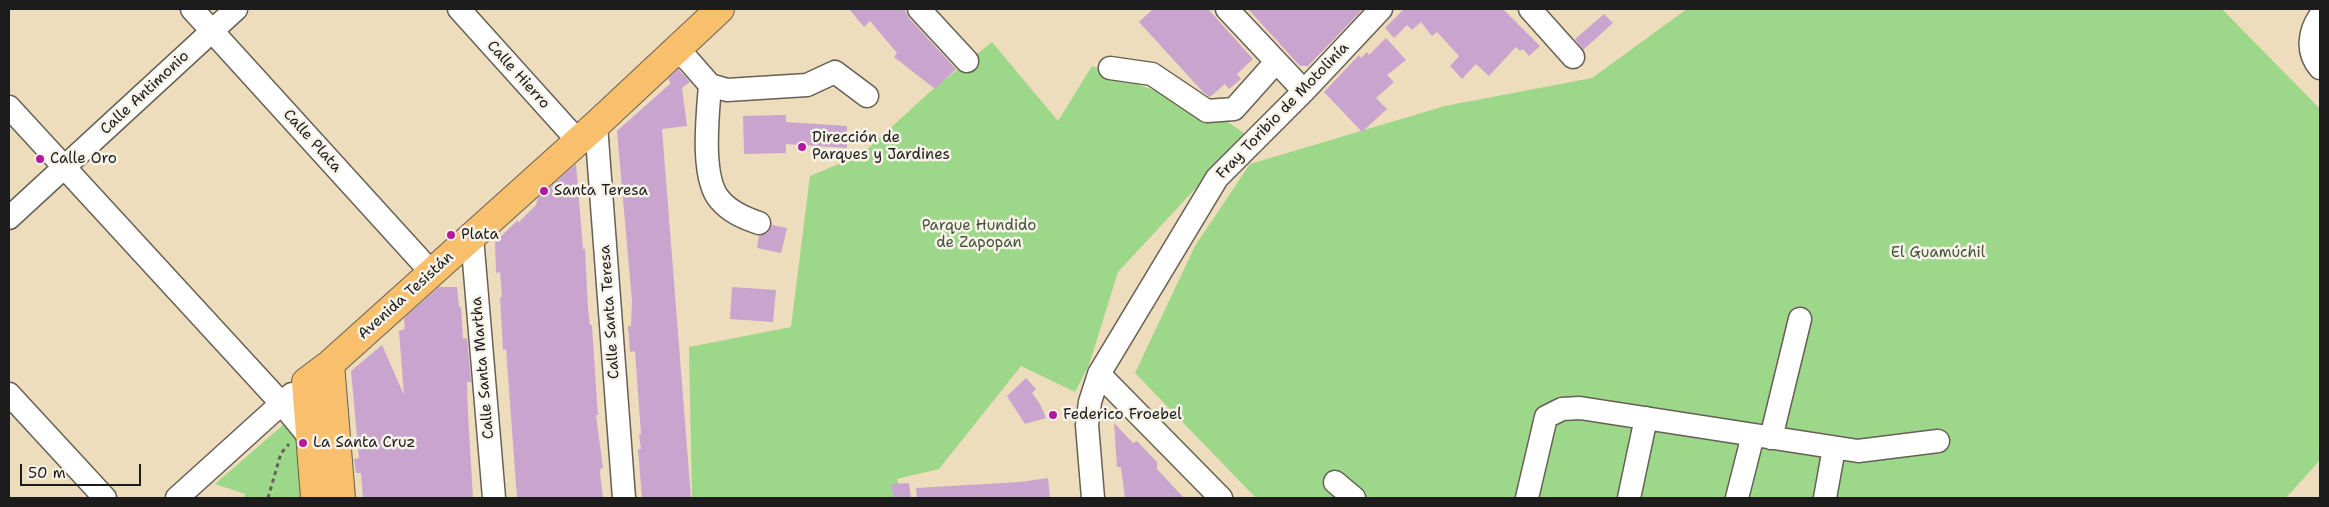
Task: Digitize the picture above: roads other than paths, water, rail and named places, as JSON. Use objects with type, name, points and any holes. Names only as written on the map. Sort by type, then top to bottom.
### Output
[{"type":"main road","name":"Avenida Tesistán","points":[[306,382],[330,364],[472,237],[720,9]]},
{"type":"main road","points":[[330,364],[341,498]]},
{"type":"main road","points":[[306,382],[302,439],[315,498]]},
{"type":"street","name":"Calle Plata","points":[[192,9],[432,273]]},
{"type":"street","name":"Calle Antimonio","points":[[9,218],[236,9]]},
{"type":"street","name":"Calle Hierro","points":[[459,9],[587,133]]},
{"type":"street","points":[[919,9],[967,61]]},
{"type":"street","points":[[1227,9],[1304,91]]},
{"type":"street","name":"Fray Toribio de Motolinía","points":[[1093,498],[1087,425],[1090,402],[1100,374],[1216,178],[1304,91],[1381,9]]},
{"type":"street","points":[[1530,9],[1573,57]]},
{"type":"street","points":[[2320,16],[2313,26],[2309,42],[2315,62],[2320,68]]},
{"type":"street","points":[[676,50],[689,61],[710,85],[727,90],[807,85],[835,72],[866,96]]},
{"type":"street","points":[[1110,68],[1152,74],[1207,111],[1234,109],[1276,62]]},
{"type":"street","points":[[710,85],[706,137],[710,179],[718,199],[736,214],[759,223]]},
{"type":"street","points":[[9,107],[282,404],[302,439]]},
{"type":"street","name":"Calle Santa Teresa","points":[[587,133],[624,498]]},
{"type":"street","name":"Calle Santa Martha","points":[[472,237],[494,498]]},
{"type":"street","points":[[1737,498],[1762,437],[1800,319]]},
{"type":"street","points":[[1100,374],[1221,498]]},
{"type":"street","name":"Avenida Tesistán","points":[[177,498],[306,382]]},
{"type":"street","points":[[9,394],[104,498]]},
{"type":"street","points":[[1527,498],[1546,416],[1562,409],[1580,408],[1858,451],[1938,441]]},
{"type":"street","points":[[1629,498],[1646,418]]},
{"type":"street","points":[[1825,498],[1834,448]]},
{"type":"street","points":[[1335,482],[1354,498]]},
{"type":"place","name":"Dirección de Parques y Jardines","points":[[802,147]]},
{"type":"place","name":"Calle Oro","points":[[40,159]]},
{"type":"place","name":"Santa Teresa","points":[[544,191]]},
{"type":"place","name":"Plata","points":[[451,235]]},
{"type":"place","name":"Federico Froebel","points":[[1053,415]]},
{"type":"place","name":"La Santa Cruz","points":[[303,443]]},
{"type":"park label","name":"Parque Hundido de Zapopan","points":[[979,234]]},
{"type":"park label","name":"El Guamúchil","points":[[1938,253]]}]
